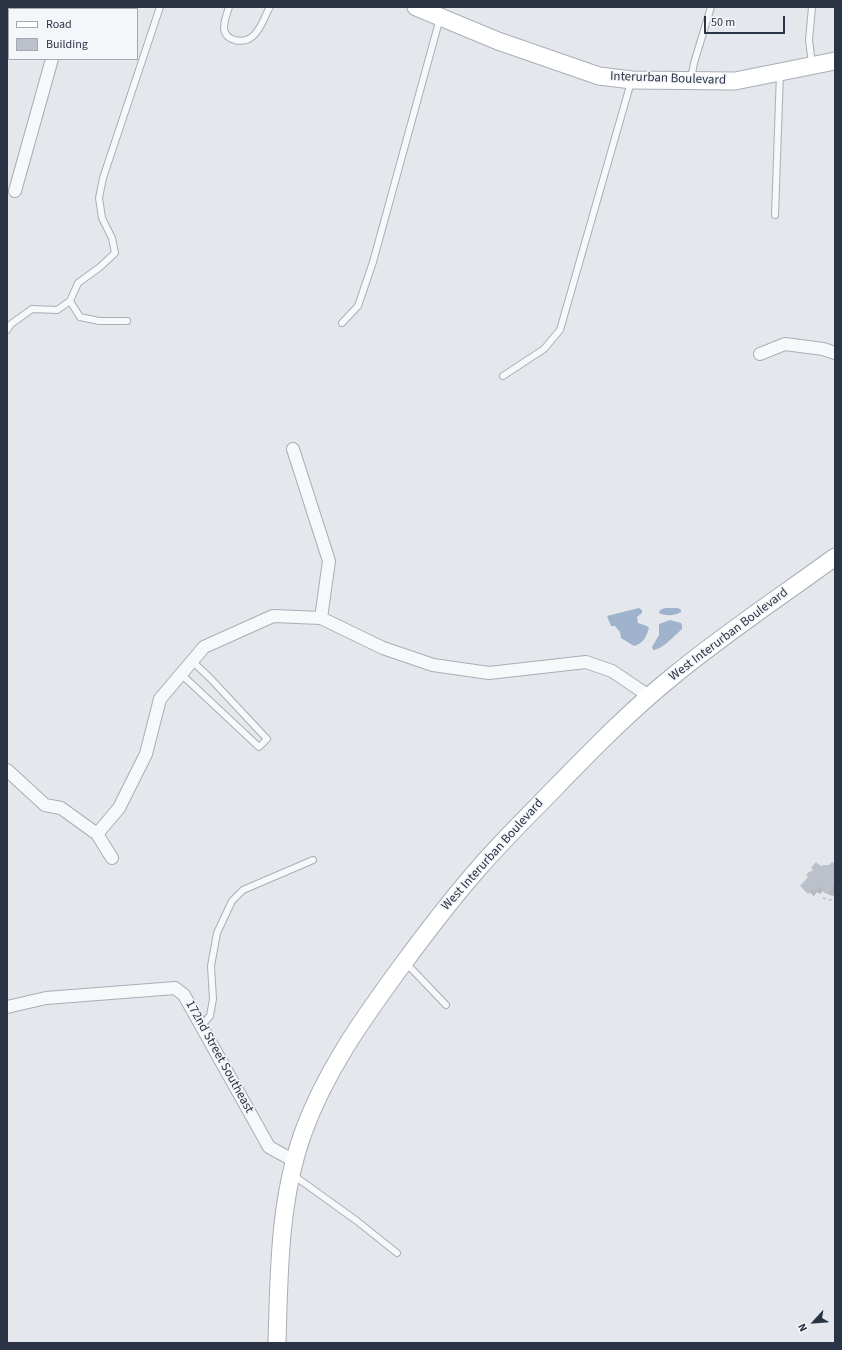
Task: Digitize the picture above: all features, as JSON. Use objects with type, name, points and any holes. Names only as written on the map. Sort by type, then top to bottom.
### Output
[{"type":"street","name":"Interurban Boulevard","points":[[416,7],[436,13],[498,41],[599,76],[632,80],[735,81],[835,61]]},
{"type":"street","points":[[15,191],[52,60]]},
{"type":"street","points":[[760,354],[785,344],[823,349],[835,353]]},
{"type":"street","points":[[293,449],[329,561],[321,618]]},
{"type":"street","name":"West Interurban Boulevard","points":[[277,1343],[279,1262],[284,1215],[293,1167],[302,1134],[320,1093],[340,1055],[368,1012],[446,907],[480,867],[605,736],[649,696],[714,644],[835,557]]},
{"type":"street","points":[[96,834],[120,808],[146,754],[160,699],[204,647],[273,616],[321,618],[383,648],[434,665],[489,673],[586,662],[612,671],[649,696]]},
{"type":"street","points":[[7,770],[45,805],[61,808],[96,834],[112,858]]},
{"type":"street","name":"172nd Street Southeast","points":[[7,1007],[46,998],[175,988],[184,995],[269,1147],[289,1158],[293,1167]]},
{"type":"lane","points":[[7,330],[11,324],[32,309],[57,310],[70,301],[78,283],[100,267],[115,253],[112,238],[102,218],[99,198],[103,178],[160,7]]},
{"type":"lane","points":[[229,7],[224,25],[225,34],[231,39],[243,41],[251,38],[261,28],[270,7]]},
{"type":"lane","points":[[690,80],[711,7]]},
{"type":"lane","points":[[812,7],[809,40],[812,66]]},
{"type":"lane","points":[[342,323],[358,306],[373,262],[436,13]]},
{"type":"lane","points":[[775,214],[780,72]]},
{"type":"lane","points":[[503,376],[544,349],[560,330],[632,80]]},
{"type":"lane","points":[[70,301],[80,317],[99,321],[127,321]]},
{"type":"lane","points":[[181,674],[260,747],[267,739],[192,661]]},
{"type":"lane","points":[[201,1026],[210,1016],[213,999],[211,966],[217,933],[232,901],[243,890],[314,860]]},
{"type":"lane","points":[[405,962],[446,1005]]},
{"type":"lane","points":[[293,1167],[397,1253]]},
{"type":"path","points":[[823,898],[830,900],[835,898]]},
{"type":"water","points":[[639,608],[642,610],[642,613],[637,617],[638,623],[649,628],[644,639],[634,646],[621,638],[620,632],[615,626],[611,626],[607,616]]},
{"type":"water","points":[[665,608],[678,608],[681,612],[670,615],[659,613],[660,610]]},
{"type":"water","points":[[670,620],[681,623],[682,629],[660,648],[653,650],[652,647],[659,635],[659,624]]},
{"type":"building","points":[[816,862],[820,866],[829,865],[832,862],[835,864],[835,886],[832,886],[829,893],[824,893],[821,887],[819,887],[814,892],[812,889],[808,894],[800,886],[808,877],[806,875],[813,870],[811,868]]}]
